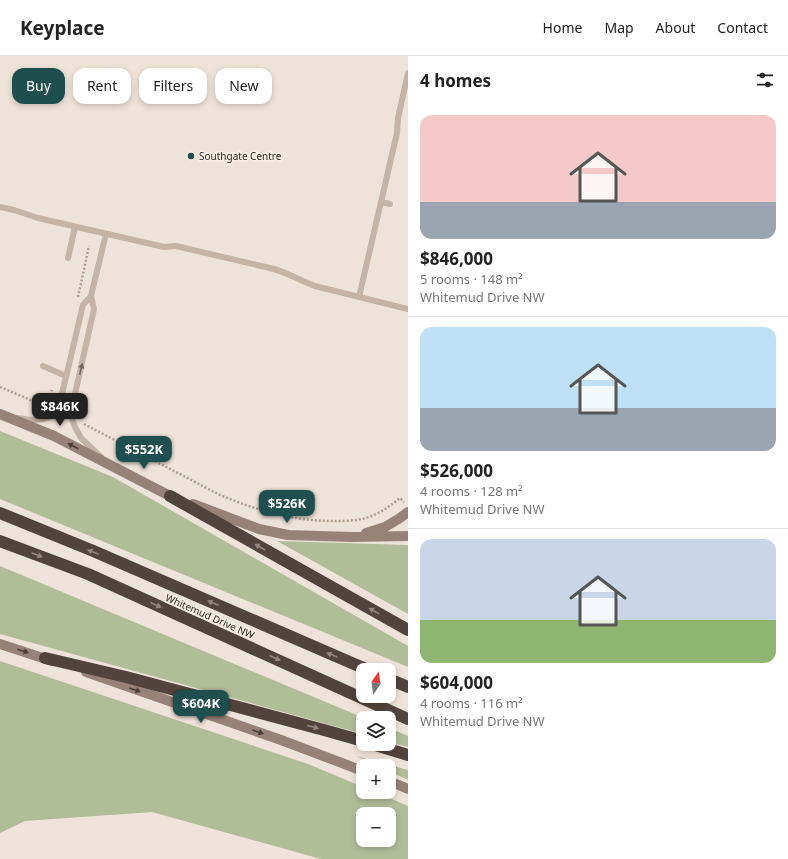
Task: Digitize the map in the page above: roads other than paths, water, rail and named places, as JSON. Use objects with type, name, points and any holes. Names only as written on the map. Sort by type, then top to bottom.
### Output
[{"type":"highway","points":[[170,496],[408,630]]},
{"type":"highway","name":"Whitemud Drive NW","points":[[0,514],[98,554],[356,665]]},
{"type":"highway","name":"Whitemud Drive NW","points":[[0,541],[88,574],[408,719]]},
{"type":"highway","points":[[45,658],[126,677],[356,739]]},
{"type":"highway","points":[[396,682],[408,687]]},
{"type":"highway","points":[[395,751],[408,755]]},
{"type":"main road","points":[[0,413],[54,436],[170,496],[259,529],[288,535],[352,537],[408,536]]},
{"type":"main road","points":[[352,537],[385,527],[400,518],[407,508]]},
{"type":"main road","points":[[0,644],[45,658],[356,768]]},
{"type":"main road","points":[[396,784],[408,789]]},
{"type":"lane","points":[[359,297],[397,133],[398,118],[408,73]]},
{"type":"lane","points":[[381,202],[390,204]]},
{"type":"lane","points":[[0,207],[38,218],[106,234],[164,247],[176,246],[274,269],[289,274],[305,283],[408,309]]},
{"type":"lane","points":[[68,258],[75,226]]},
{"type":"lane","points":[[106,234],[91,296],[94,309],[75,394],[72,419],[81,438],[108,464]]},
{"type":"lane","points":[[0,413],[14,417],[40,420],[56,412],[63,392],[83,305],[91,296]]},
{"type":"lane","points":[[43,366],[66,376]]},
{"type":"place","name":"Southgate Centre","points":[[191,156]]}]
